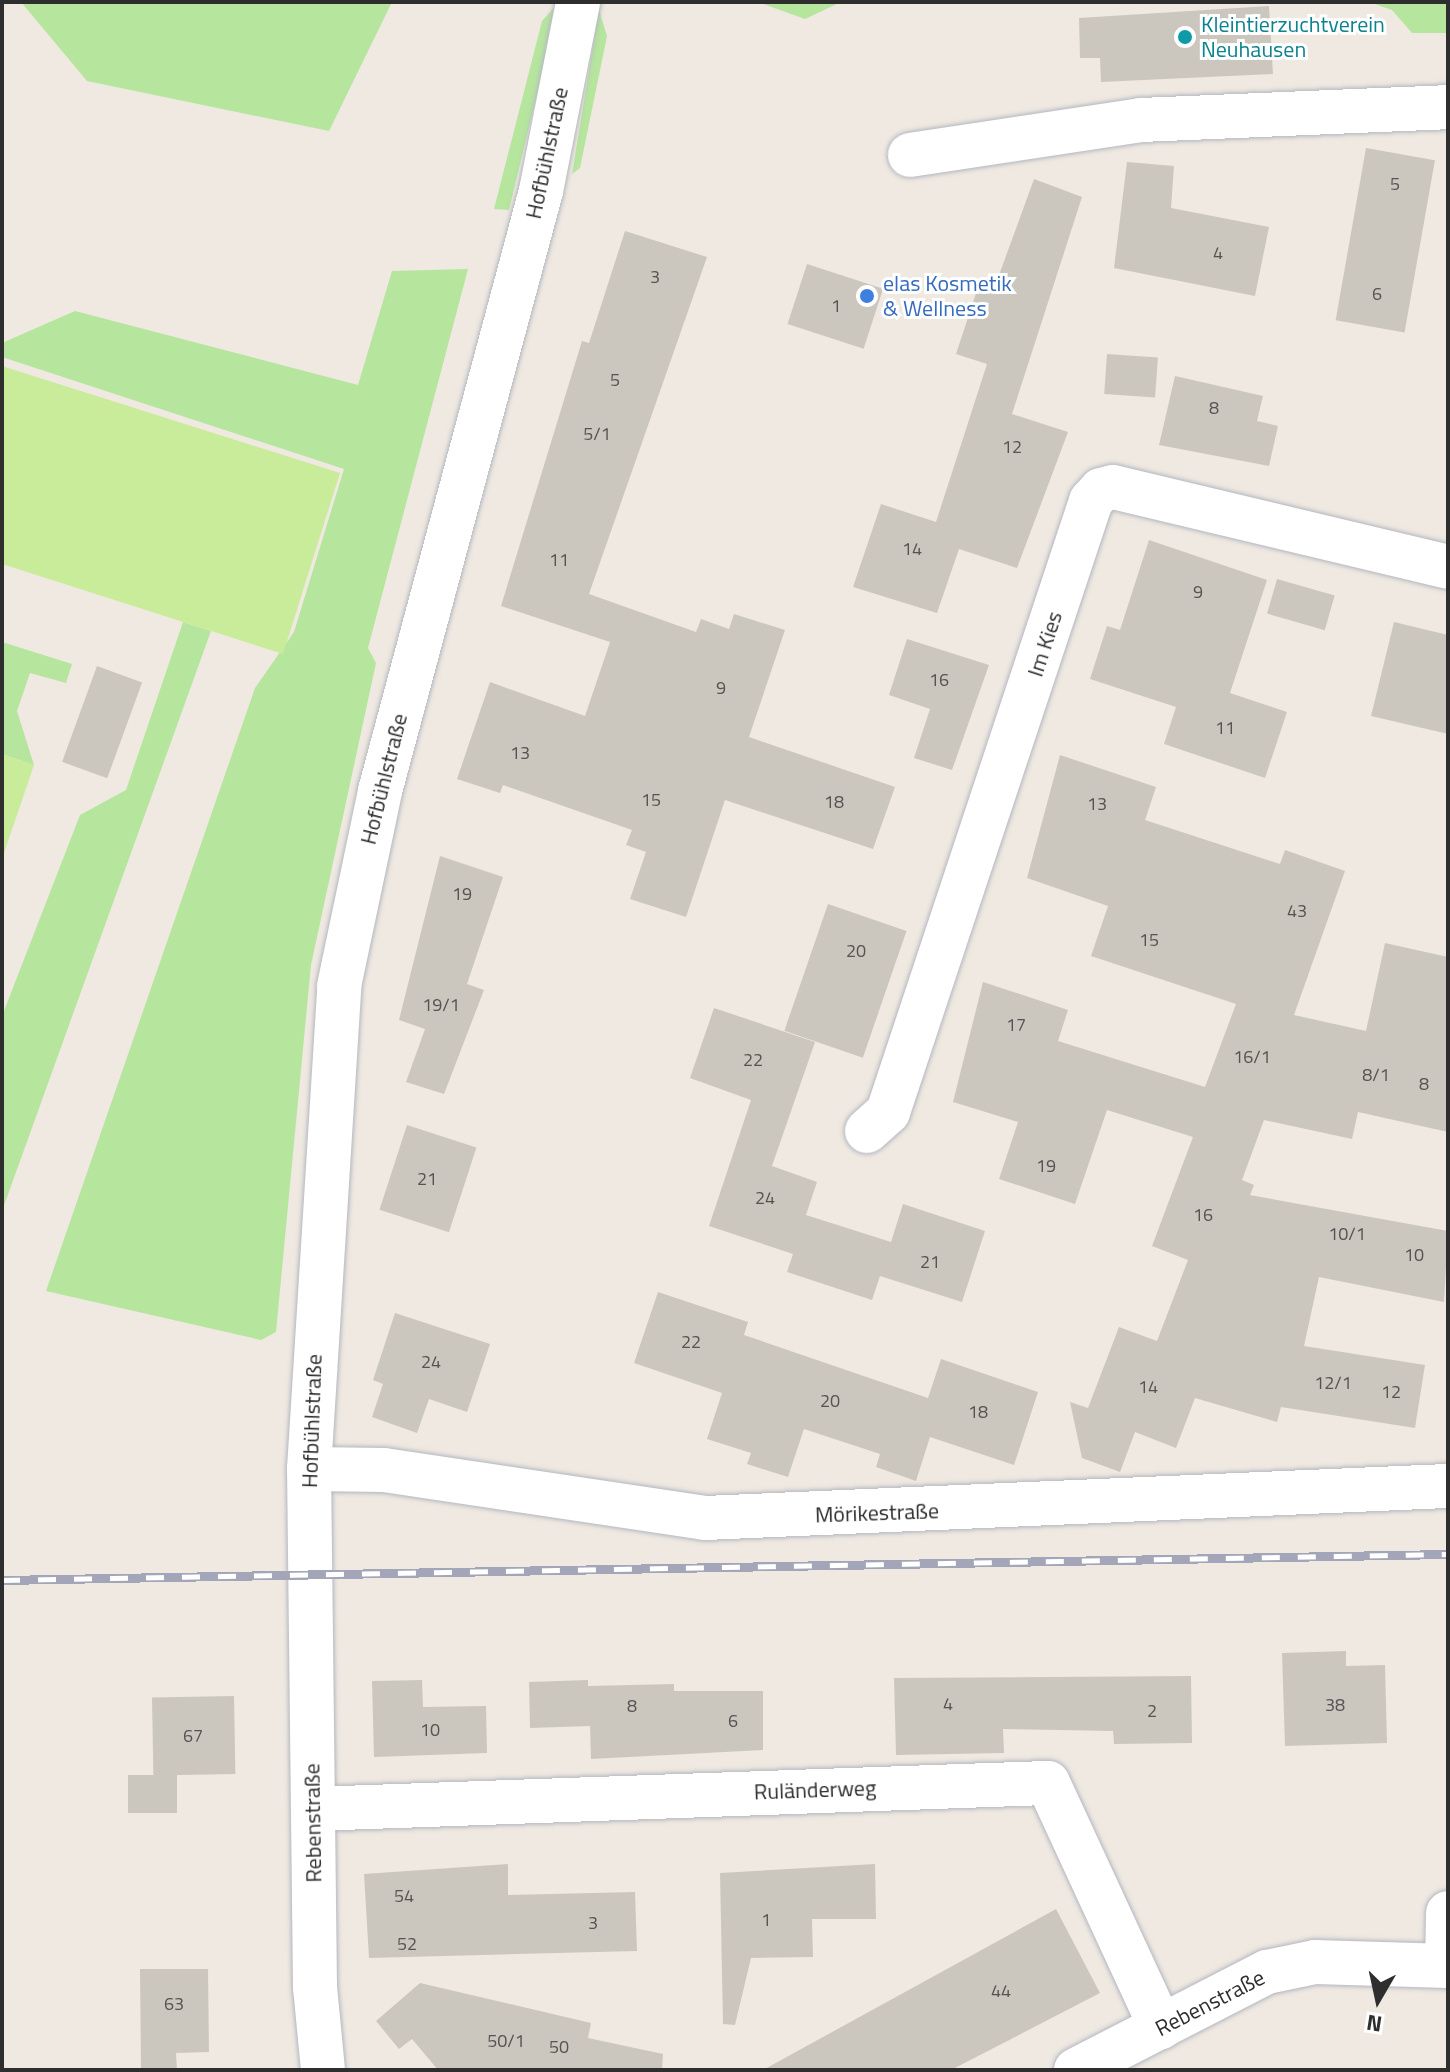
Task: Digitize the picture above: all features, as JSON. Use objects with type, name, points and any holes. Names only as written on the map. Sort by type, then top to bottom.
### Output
[{"type":"street","name":"Hofbühlstraße","points":[[311,1575],[309,1469],[321,1180],[349,928],[541,191],[578,2]]},
{"type":"street","points":[[910,155],[1141,120],[1448,107]]},
{"type":"street","name":"Im Kies","points":[[867,1131],[892,1100],[1091,501],[1101,490],[1113,487],[1448,567]]},
{"type":"street","name":"Mörikestraße","points":[[309,1469],[384,1470],[705,1518],[1448,1486]]},
{"type":"street","name":"Rebenstraße","points":[[311,1575],[313,1809],[323,2070]]},
{"type":"street","name":"Ruländerweg","points":[[313,1809],[1048,1783],[1161,2027]]},
{"type":"street","name":"Rebenstraße","points":[[1098,2065],[1161,2027],[1267,1972],[1315,1962],[1447,1966],[1448,1913]]},
{"type":"green space","points":[[21,2],[392,2],[329,131],[87,81]]},
{"type":"green space","points":[[559,2],[509,210],[494,209],[542,21]]},
{"type":"green space","points":[[758,2],[841,2],[805,19]]},
{"type":"green space","points":[[1369,2],[1448,2],[1448,33],[1412,33],[1392,10]]},
{"type":"green space","points":[[599,10],[607,36],[580,168],[572,174]]},
{"type":"green space","points":[[468,269],[368,648],[376,663],[311,965],[276,1332],[261,1340],[46,1291],[255,688],[294,632],[344,469],[2,357],[2,343],[75,311],[358,385],[392,271]]},
{"type":"green space","points":[[2,366],[340,473],[283,654],[2,564]]},
{"type":"green space","points":[[183,622],[211,631],[2,1211],[2,1016],[80,815],[126,790]]},
{"type":"green space","points":[[2,642],[72,664],[66,683],[30,673],[17,711],[34,765],[2,754]]},
{"type":"green space","points":[[2,754],[34,765],[2,859]]},
{"type":"building","name":"Kleintierzuchtverein Neuhausen","points":[[1269,6],[1273,74],[1101,82],[1100,58],[1080,58],[1079,18]]},
{"type":"building","points":[[1366,148],[1435,160],[1405,332],[1336,320]]},
{"type":"building","points":[[1127,162],[1174,166],[1171,208],[1269,227],[1255,296],[1114,268]]},
{"type":"building","points":[[1034,179],[1082,197],[1012,414],[1068,432],[1017,568],[959,549],[937,613],[853,587],[881,504],[936,522],[987,364],[956,354],[980,281],[995,286]]},
{"type":"building","points":[[625,231],[707,257],[589,594],[696,632],[701,619],[729,629],[734,614],[785,630],[749,737],[895,787],[873,849],[725,800],[686,917],[630,899],[646,852],[626,845],[632,830],[503,785],[500,793],[457,779],[490,682],[585,716],[610,642],[501,606],[582,341],[589,343]]},
{"type":"building","points":[[807,264],[883,289],[864,349],[788,324]]},
{"type":"building","points":[[1107,354],[1158,358],[1155,397],[1104,394]]},
{"type":"building","points":[[1175,376],[1263,396],[1257,421],[1278,426],[1269,466],[1159,445]]},
{"type":"building","points":[[1149,540],[1267,580],[1230,693],[1287,712],[1265,778],[1164,744],[1176,707],[1090,679],[1107,626],[1120,630]]},
{"type":"building","points":[[1277,579],[1335,596],[1325,630],[1267,614]]},
{"type":"building","points":[[1394,622],[1448,635],[1448,734],[1371,716]]},
{"type":"building","points":[[907,639],[989,665],[952,770],[914,758],[930,709],[889,695]]},
{"type":"building","points":[[97,666],[142,682],[107,778],[62,762]]},
{"type":"building","points":[[1060,755],[1156,787],[1145,820],[1280,864],[1285,850],[1345,871],[1294,1015],[1366,1031],[1385,943],[1448,957],[1448,1132],[1358,1112],[1352,1139],[1264,1120],[1242,1180],[1254,1185],[1250,1195],[1448,1231],[1444,1302],[1319,1277],[1304,1346],[1425,1365],[1415,1428],[1281,1407],[1277,1422],[1195,1398],[1176,1448],[1135,1432],[1120,1472],[1082,1458],[1070,1402],[1088,1408],[1119,1327],[1157,1341],[1188,1260],[1152,1246],[1193,1137],[1107,1110],[1075,1204],[999,1179],[1018,1122],[953,1102],[983,982],[1068,1010],[1058,1041],[1205,1087],[1236,1004],[1091,956],[1108,906],[1027,878]]},
{"type":"building","points":[[440,856],[503,877],[467,984],[484,990],[444,1094],[406,1082],[425,1029],[399,1020]]},
{"type":"building","points":[[828,904],[906,931],[863,1058],[784,1031]]},
{"type":"building","points":[[714,1008],[815,1042],[772,1166],[817,1182],[806,1215],[891,1242],[903,1204],[985,1231],[962,1302],[880,1276],[872,1300],[787,1272],[793,1254],[709,1226],[751,1100],[690,1078]]},
{"type":"building","points":[[407,1125],[476,1148],[449,1232],[379,1210]]},
{"type":"building","points":[[658,1292],[748,1322],[744,1335],[928,1398],[941,1359],[1038,1392],[1014,1465],[930,1437],[916,1481],[876,1467],[880,1454],[804,1429],[788,1477],[747,1464],[751,1453],[707,1439],[722,1393],[634,1363]]},
{"type":"building","points":[[395,1313],[490,1344],[467,1412],[429,1399],[417,1433],[372,1417],[383,1384],[373,1380]]},
{"type":"building","points":[[1346,1651],[1346,1666],[1385,1665],[1387,1743],[1285,1746],[1282,1653]]},
{"type":"building","points":[[1191,1676],[1192,1743],[1114,1744],[1113,1731],[1003,1729],[1004,1753],[896,1755],[894,1678]]},
{"type":"building","points":[[422,1680],[423,1707],[486,1706],[487,1753],[374,1757],[372,1681]]},
{"type":"building","points":[[588,1680],[588,1686],[674,1684],[674,1691],[763,1691],[763,1750],[591,1759],[590,1726],[530,1728],[529,1682]]},
{"type":"building","points":[[234,1696],[235,1774],[153,1775],[152,1697]]},
{"type":"building","points":[[128,1775],[177,1775],[177,1813],[128,1813]]},
{"type":"building","points":[[508,1864],[508,1895],[635,1892],[637,1951],[369,1958],[364,1874]]},
{"type":"building","points":[[875,1864],[876,1919],[812,1919],[813,1957],[751,1958],[735,2025],[723,2024],[720,1873]]},
{"type":"building","points":[[1056,1909],[1100,1993],[951,2070],[763,2070]]},
{"type":"building","points":[[140,1969],[208,1969],[209,2052],[176,2053],[177,2070],[141,2070]]},
{"type":"building","points":[[420,1983],[591,2023],[588,2038],[663,2054],[662,2070],[438,2070],[412,2039],[399,2049],[376,2021]]},
{"type":"railway","points":[[2,1580],[1448,1554]]},
{"type":"place","name":"Kleintierzuchtverein Neuhausen","points":[[1185,37]]},
{"type":"place","name":"elas Kosmetik & Wellness","points":[[867,296]]}]
